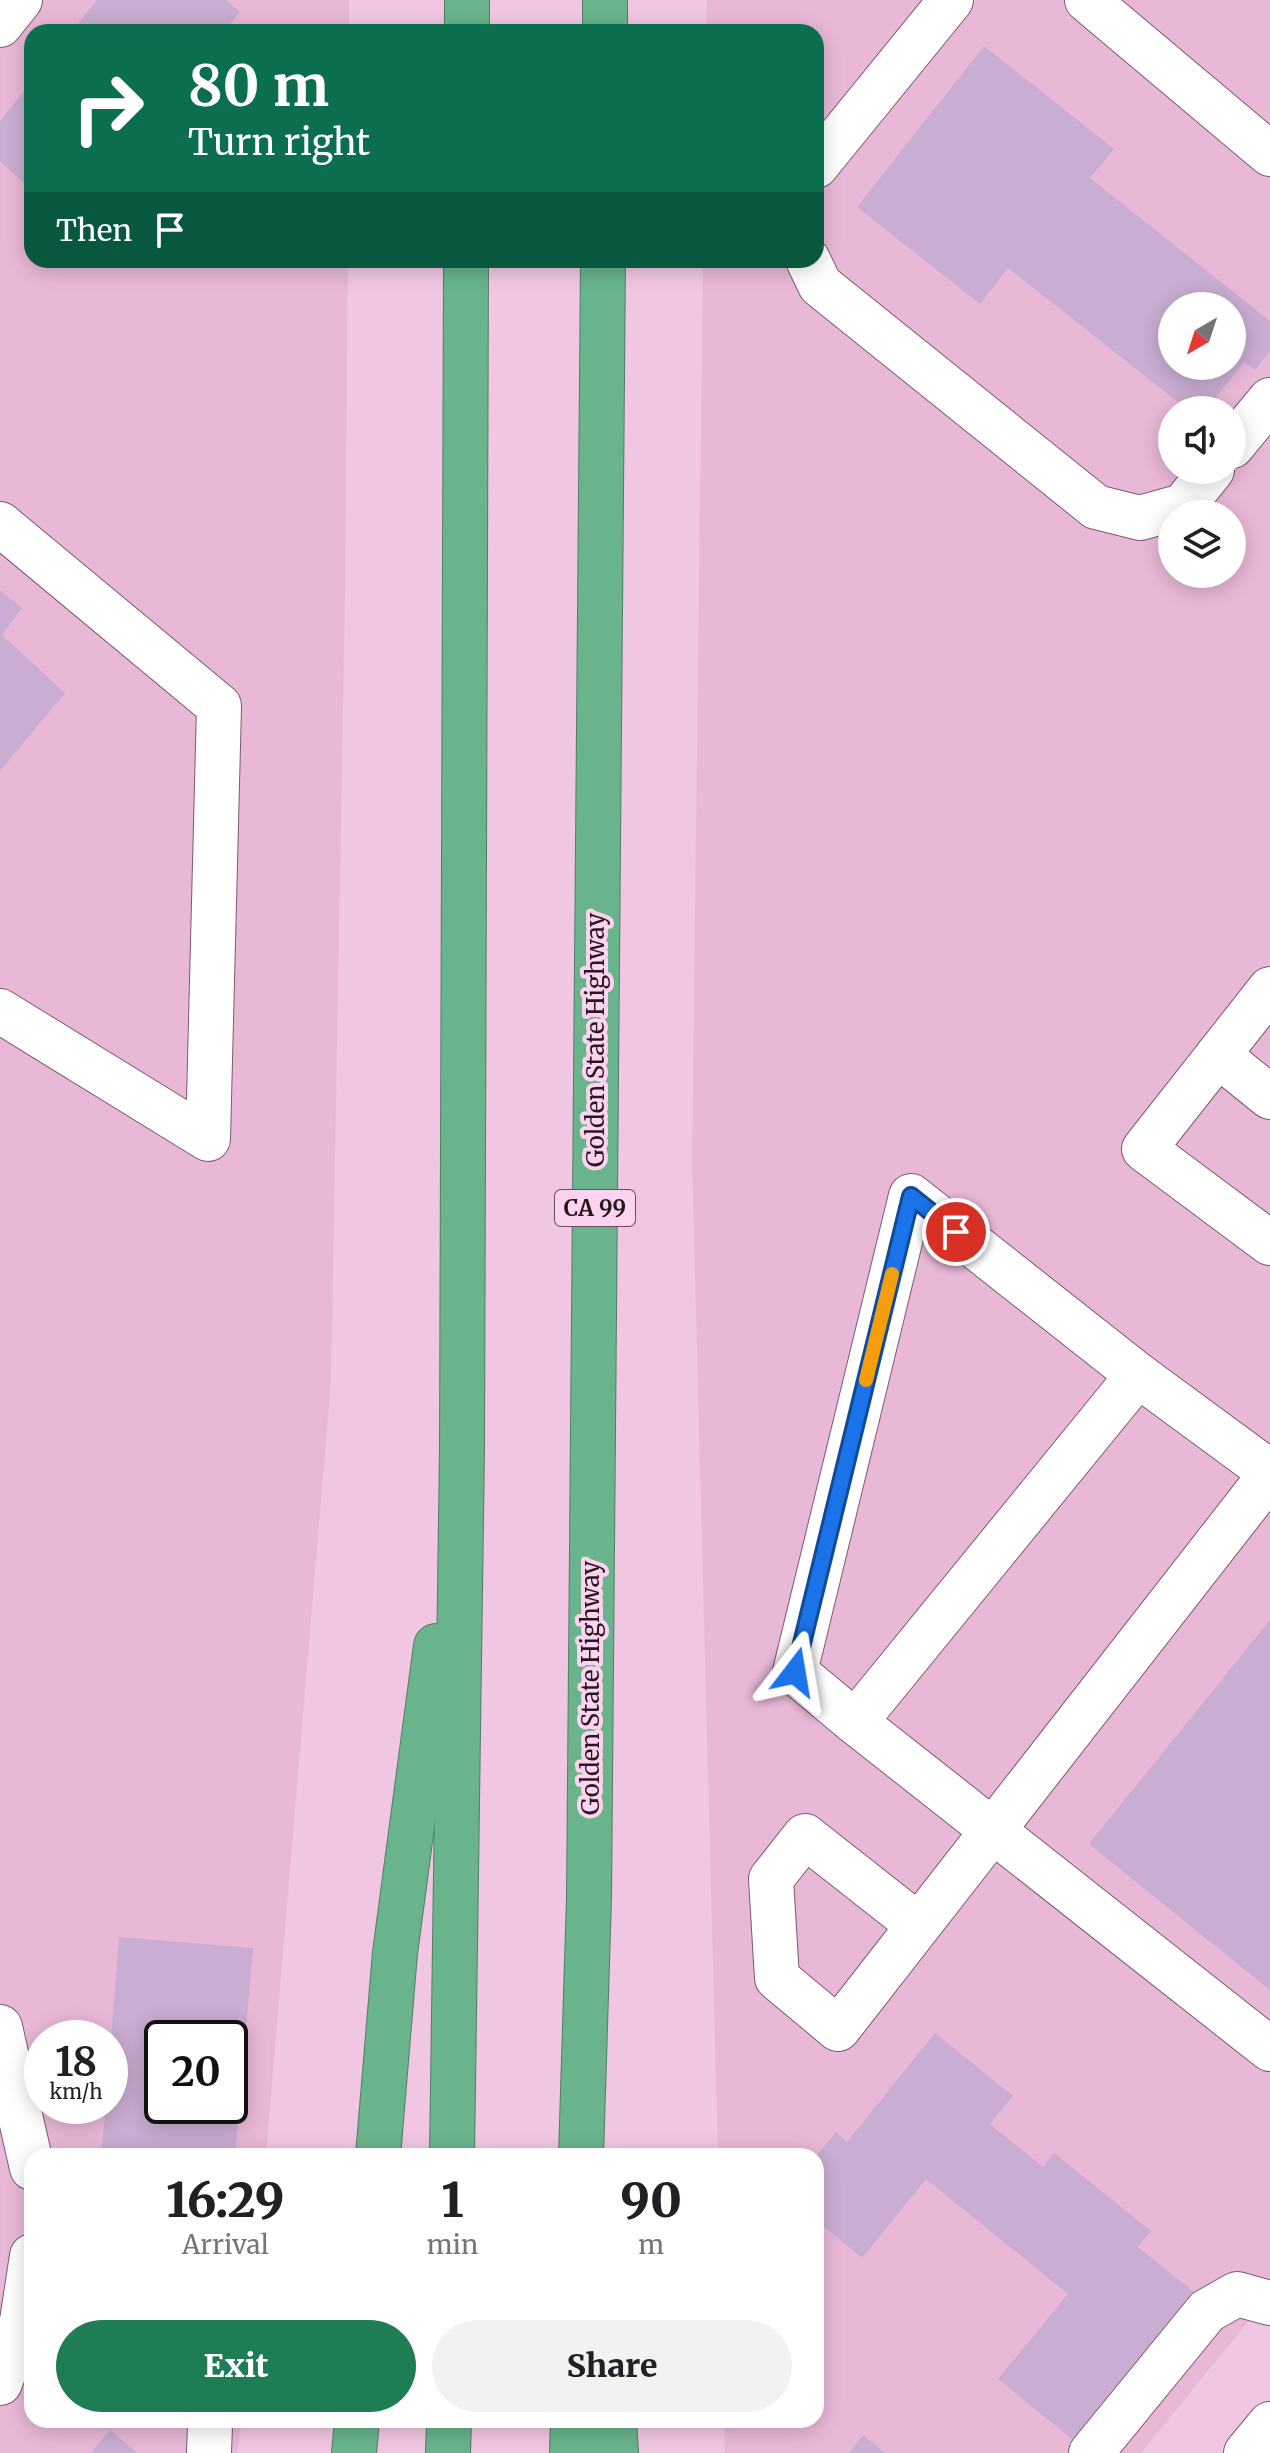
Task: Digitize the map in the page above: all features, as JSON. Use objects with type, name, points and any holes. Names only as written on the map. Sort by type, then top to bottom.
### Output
[{"type":"highway","points":[[467,0],[467,24]]},
{"type":"highway","points":[[605,0],[605,24]]},
{"type":"highway","points":[[452,2148],[462,1449],[466,268]]},
{"type":"highway","name":"Golden State Highway","points":[[581,2148],[589,1898],[603,268]]},
{"type":"highway","points":[[379,2148],[395,1953],[462,1449]]},
{"type":"highway","points":[[589,1898],[601,2148]]},
{"type":"highway","points":[[354,2453],[356,2428]]},
{"type":"highway","points":[[448,2453],[449,2428]]},
{"type":"highway","points":[[572,2453],[573,2428]]},
{"type":"highway","points":[[614,2428],[616,2453]]},
{"type":"street","points":[[0,25],[20,0]]},
{"type":"street","points":[[824,156],[951,0]]},
{"type":"street","points":[[1087,0],[1270,154]]},
{"type":"street","points":[[812,268],[820,285],[1096,507],[1140,518],[1183,506],[1201,484]]},
{"type":"street","points":[[1246,429],[1270,400]]},
{"type":"street","points":[[0,524],[219,706],[208,1139],[0,1011]]},
{"type":"street","points":[[1270,989],[1144,1149],[1270,1243]]},
{"type":"street","points":[[1218,1055],[1270,1097]]},
{"type":"street","points":[[918,1925],[991,1830],[1270,1473],[1138,1375],[911,1196],[795,1672],[991,1830],[1270,2049]]},
{"type":"street","points":[[855,1722],[1138,1375]]},
{"type":"street","points":[[0,2027],[27,2148]]},
{"type":"street","points":[[1094,2449],[1207,2311],[1237,2294],[1270,2303]]},
{"type":"street","points":[[0,2383],[24,2329]]},
{"type":"street","points":[[0,2390],[24,2386]]},
{"type":"street","points":[[1246,2453],[1270,2424]]},
{"type":"street","points":[[209,2453],[210,2428]]},
{"type":"shaded area","points":[[0,0],[349,0],[349,24],[24,24],[24,268],[348,268],[331,1381],[267,2148],[24,2148],[24,2428],[241,2428],[237,2453],[0,2453]]},
{"type":"shaded area","points":[[707,0],[1270,0],[1270,2295],[1141,2453],[725,2453],[725,2428],[824,2428],[824,2148],[718,2148],[692,1160],[703,268],[824,268],[824,24],[706,24]]},
{"type":"building","points":[[97,0],[226,0],[240,12],[230,24],[78,24]]},
{"type":"building","points":[[984,46],[1114,149],[1090,178],[1233,292],[1158,292],[1158,380],[1230,380],[1217,396],[1170,396],[1008,268],[980,304],[857,207]]},
{"type":"building","points":[[24,91],[24,183],[0,162],[0,121]]},
{"type":"building","points":[[1246,302],[1270,321],[1270,351],[1255,370],[1246,363]]},
{"type":"building","points":[[0,590],[22,608],[2,635],[65,693],[0,771]]},
{"type":"building","points":[[1270,1620],[1270,1990],[1089,1844]]},
{"type":"building","points":[[119,1937],[253,1948],[247,2020],[144,2020],[144,2124],[238,2124],[236,2148],[102,2148],[104,2124],[128,2124],[128,2020],[113,2020]]},
{"type":"building","points":[[935,2033],[1013,2096],[990,2124],[1043,2167],[1054,2153],[1151,2231],[1138,2247],[1194,2292],[1074,2441],[998,2379],[1068,2294],[926,2179],[862,2258],[824,2227],[823,2148],[836,2132],[847,2142]]},
{"type":"building","points":[[110,2430],[137,2453],[91,2453]]},
{"type":"building","points":[[863,2435],[885,2453],[849,2453]]},
{"type":"slow traffic","points":[[866,1380],[892,1274]]},
{"type":"route","points":[[795,1672],[911,1196],[956,1232]]}]
